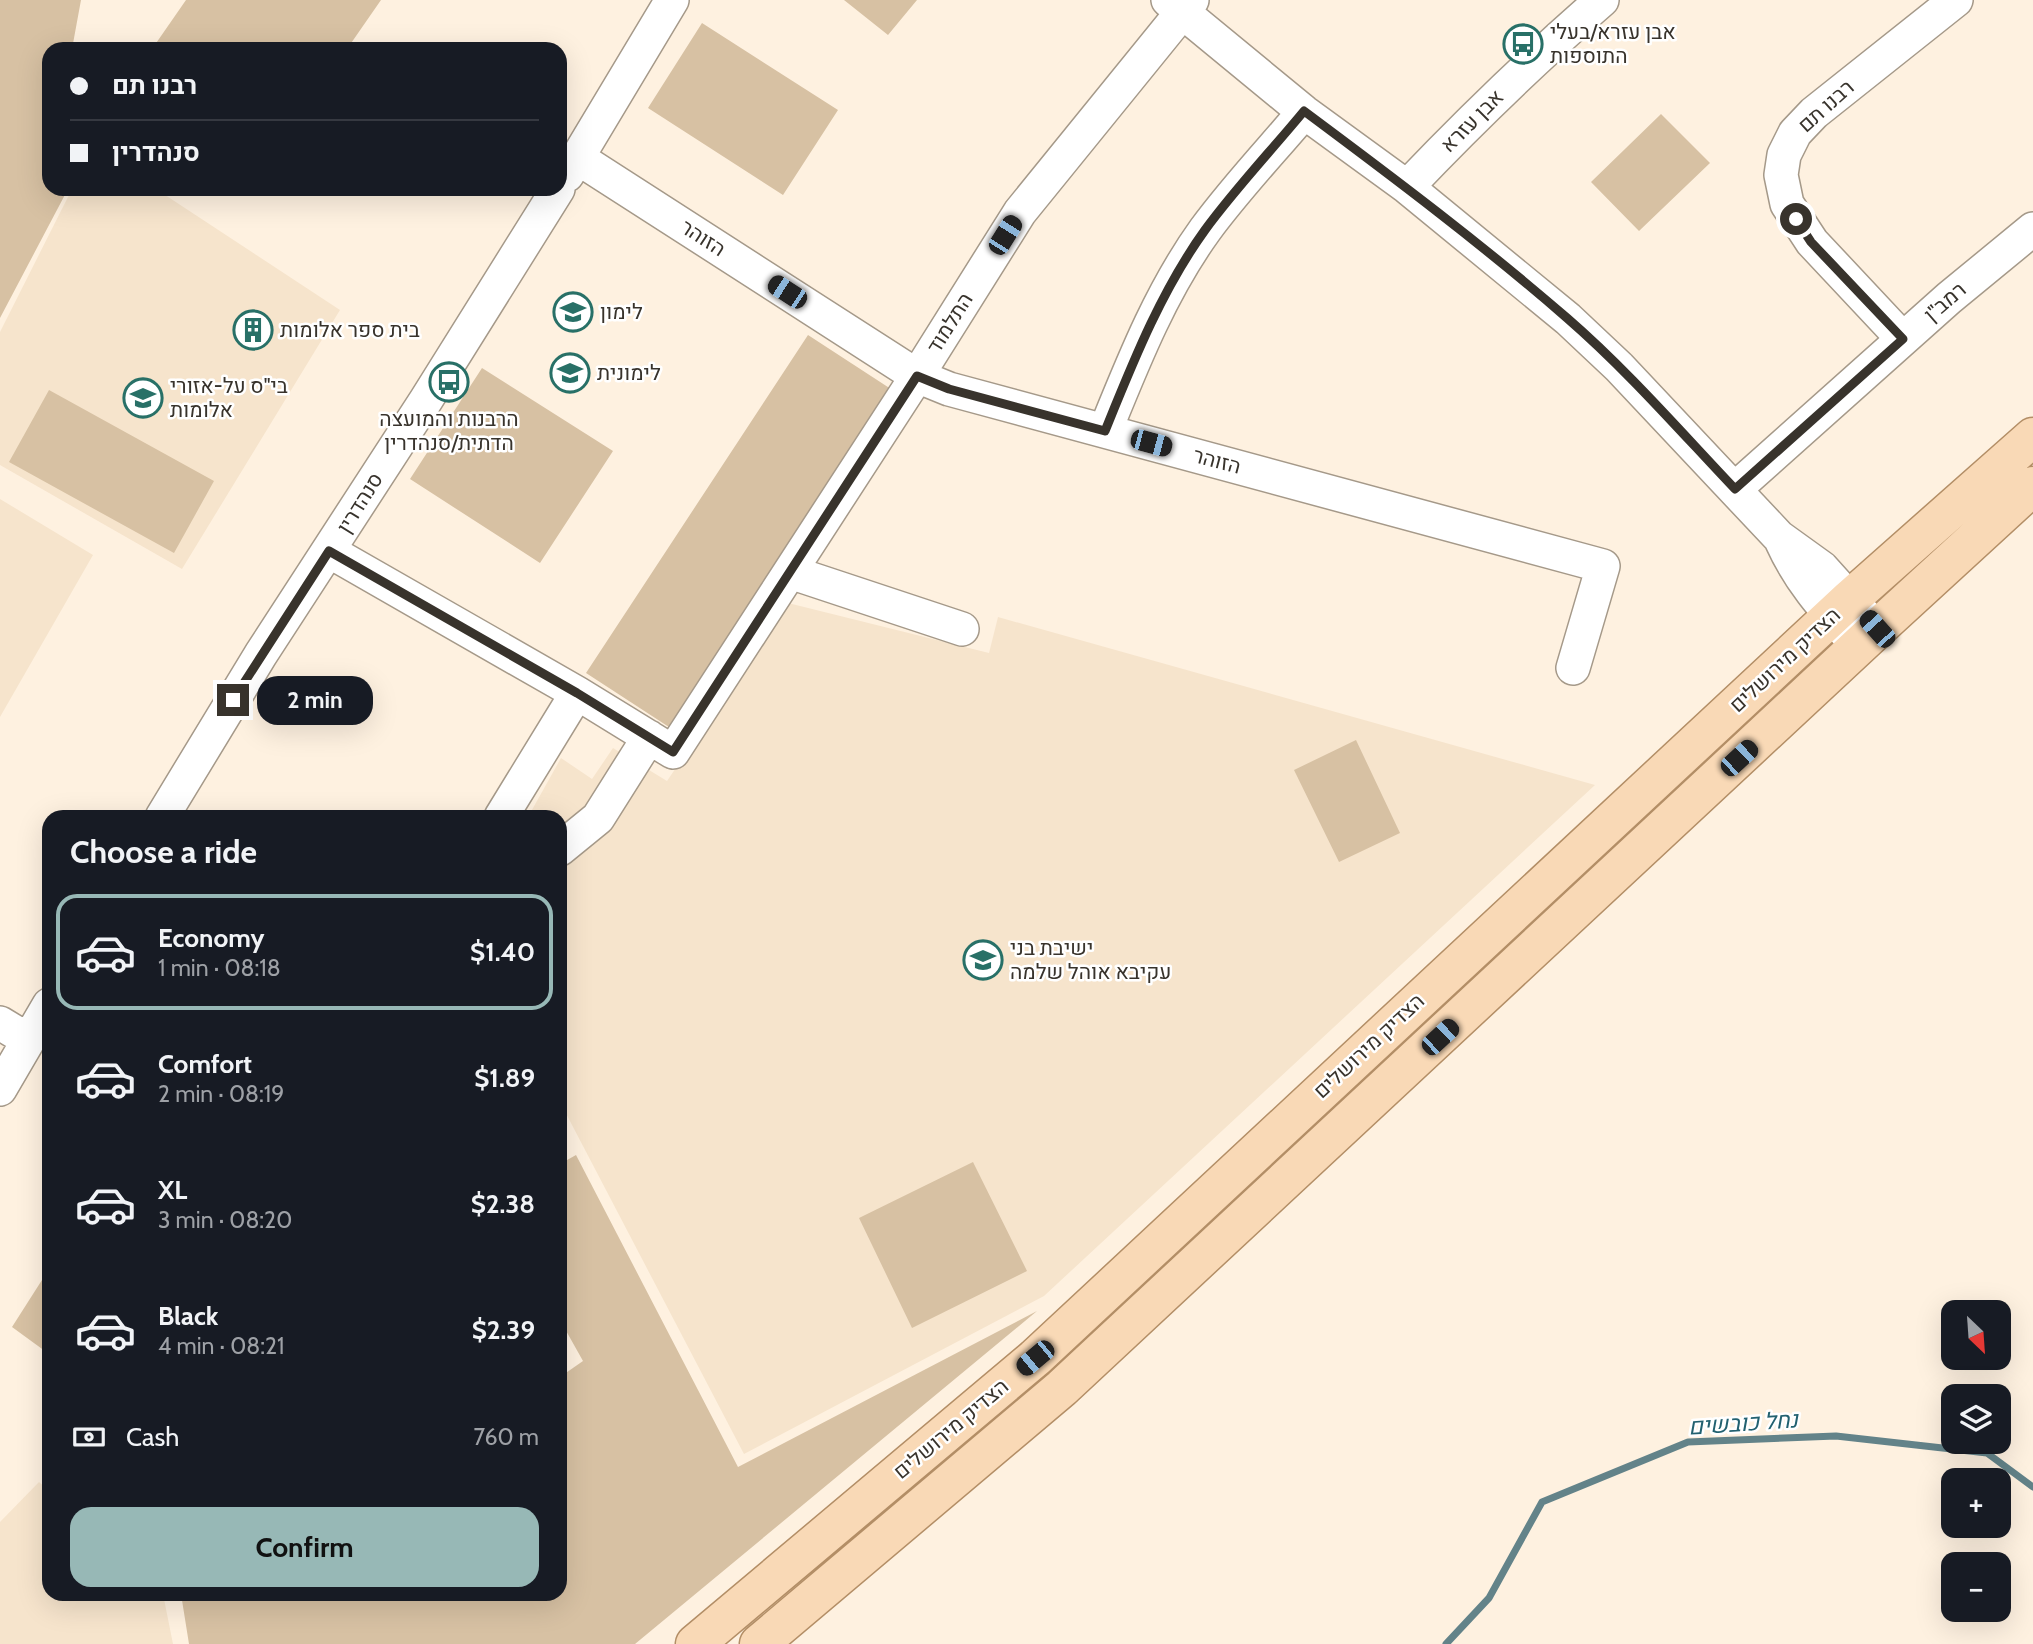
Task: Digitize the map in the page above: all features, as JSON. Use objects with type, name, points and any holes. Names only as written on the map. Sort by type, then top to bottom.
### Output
[{"type":"main road","name":"הצדיק מירושלים","points":[[695,1644],[1035,1358],[1841,608],[2033,437]]},
{"type":"main road","name":"הצדיק מירושלים","points":[[759,1644],[1062,1388],[2033,486]]},
{"type":"street","name":"סנהדרין","points":[[567,175],[672,0]]},
{"type":"street","name":"אבן עזרא","points":[[1407,187],[1502,91],[1602,0]]},
{"type":"street","name":"רבנו תם","points":[[1903,339],[1811,242],[1787,205],[1781,175],[1784,155],[1795,133],[1814,113],[1956,0]]},
{"type":"street","points":[[1181,4],[1304,111],[1407,187],[1568,319],[1619,367],[1779,537],[1822,568],[1841,608],[1868,637]]},
{"type":"street","name":"התלמוד","points":[[329,551],[577,693],[673,752],[1020,212],[1181,4]]},
{"type":"street","points":[[1105,431],[1149,325],[1189,255],[1205,230],[1304,111]]},
{"type":"street","name":"הזוהר","points":[[578,158],[917,376],[949,389],[1603,566],[1573,668]]},
{"type":"street","name":"סנהדרין","points":[[166,810],[261,653],[329,551],[553,196]]},
{"type":"street","name":"רמב\"ן","points":[[1735,489],[1949,298],[2033,229]]},
{"type":"street","points":[[789,572],[962,629]]},
{"type":"street","points":[[505,810],[577,693]]},
{"type":"street","points":[[567,843],[598,818],[649,737]]},
{"type":"street","points":[[0,1088],[14,1032],[42,1010]]},
{"type":"shaded area","points":[[0,0],[81,0],[73,42],[42,42],[42,196],[64,196],[0,318]]},
{"type":"shaded area","points":[[186,0],[381,0],[352,42],[157,42]]},
{"type":"shaded area","points":[[844,0],[917,0],[888,35]]},
{"type":"shaded area","points":[[702,23],[838,110],[783,195],[648,108]]},
{"type":"shaded area","points":[[1661,114],[1710,163],[1639,231],[1591,182]]},
{"type":"shaded area","name":"בי\"ס על-אזורי אלומות","points":[[68,196],[167,196],[340,310],[182,569],[0,465],[0,332]]},
{"type":"shaded area","points":[[808,335],[894,391],[672,729],[586,673]]},
{"type":"shaded area","points":[[482,368],[613,451],[540,563],[410,479]]},
{"type":"shaded area","points":[[49,390],[214,481],[174,553],[9,462]]},
{"type":"shaded area","points":[[0,499],[93,555],[0,717]]},
{"type":"shaded area","name":"ישיבת בני עקיבא אוהל שלמה","points":[[788,603],[989,653],[998,617],[1595,785],[1044,1296],[744,1454],[567,1115],[567,810],[532,810],[561,758],[592,779],[613,748],[667,781]]},
{"type":"shaded area","points":[[1356,740],[1400,833],[1339,862],[1294,770]]},
{"type":"shaded area","points":[[576,1155],[738,1467],[1037,1311],[635,1644],[189,1644],[182,1601],[567,1601],[567,1372],[583,1361],[567,1332],[567,1160]]},
{"type":"shaded area","points":[[973,1162],[1027,1271],[912,1328],[859,1218]]},
{"type":"shaded area","points":[[42,1280],[42,1349],[12,1327]]},
{"type":"shaded area","points":[[39,1482],[42,1485],[42,1601],[164,1601],[173,1644],[0,1644],[0,1522]]},
{"type":"waterway","name":"נחל כובשים","points":[[1446,1644],[1489,1598],[1542,1502],[1688,1442],[1836,1436],[1987,1453],[2033,1487]]},
{"type":"place","name":"אבן עזרא/בעלי התוספות","points":[[1523,44]]},
{"type":"place","name":"לימון","points":[[573,312]]},
{"type":"place","name":"בית ספר אלומות","points":[[253,330]]},
{"type":"place","name":"לימונית","points":[[570,373]]},
{"type":"place","name":"הרבנות והמועצה הדתית/סנהדרין","points":[[449,382]]},
{"type":"place","name":"בי\"ס על-אזורי אלומות","points":[[143,398]]},
{"type":"place","name":"ישיבת בני עקיבא אוהל שלמה","points":[[983,960]]},
{"type":"route","points":[[233,700],[329,551],[577,693],[673,752],[917,376],[949,389],[1105,431],[1149,325],[1189,255],[1205,230],[1304,111],[1407,187],[1568,319],[1619,367],[1735,489],[1903,339],[1811,242],[1796,219]]}]
